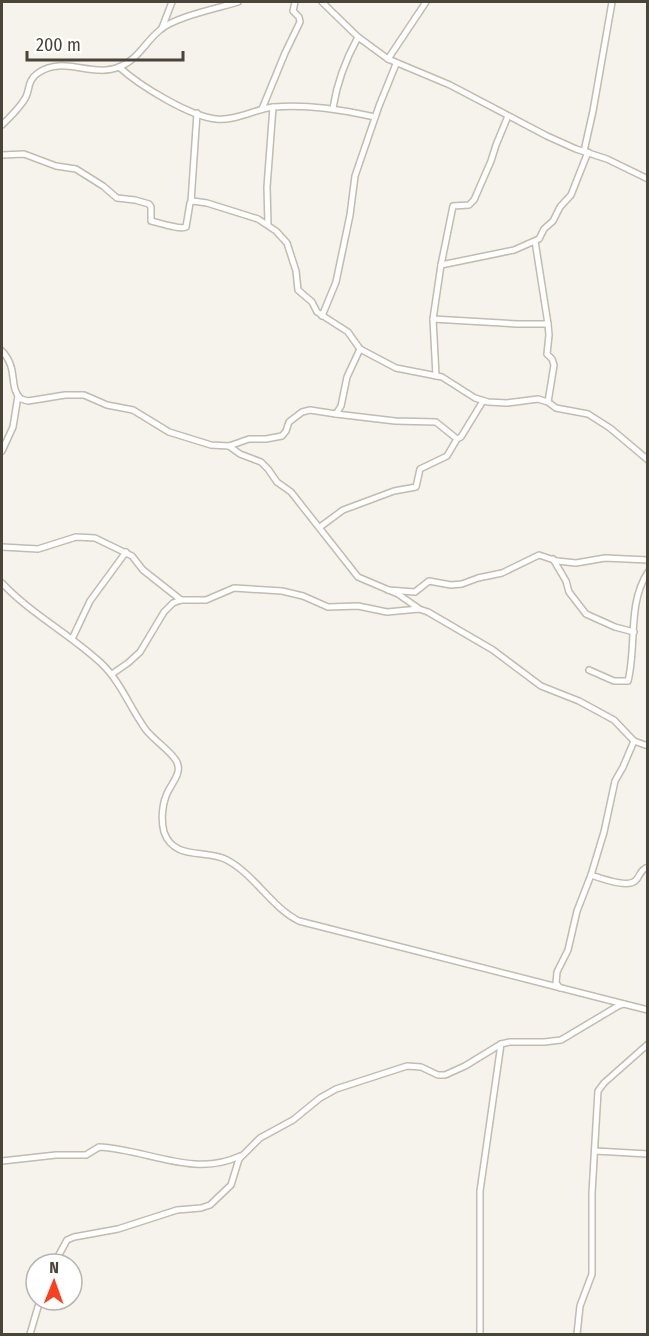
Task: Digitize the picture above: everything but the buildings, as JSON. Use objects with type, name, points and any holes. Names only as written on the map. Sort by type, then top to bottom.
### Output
[{"type":"street","points":[[2,125],[22,103],[30,81],[41,71],[61,65],[95,69],[119,67],[135,57],[162,28],[172,2]]},
{"type":"street","points":[[162,28],[207,10],[238,2]]},
{"type":"street","points":[[262,109],[300,22],[299,17],[293,11],[295,2]]},
{"type":"street","points":[[322,2],[358,37],[396,64],[450,85],[547,136],[607,159],[648,179]]},
{"type":"street","points":[[388,59],[426,2]]},
{"type":"street","points":[[441,265],[514,250],[535,241],[554,221],[560,207],[571,195],[586,152],[612,2]]},
{"type":"street","points":[[333,108],[338,82],[358,37]]},
{"type":"street","points":[[322,316],[334,288],[350,215],[355,176],[396,64]]},
{"type":"street","points":[[119,67],[140,85],[196,113],[217,119],[227,119],[273,107],[333,108],[375,117]]},
{"type":"street","points":[[268,225],[267,187],[273,107]]},
{"type":"street","points":[[2,155],[24,154],[56,166],[76,169],[117,198],[149,204],[152,221],[180,229],[186,227],[191,202],[196,113]]},
{"type":"street","points":[[435,376],[433,319],[453,206],[469,205],[474,200],[508,116]]},
{"type":"street","points":[[191,202],[207,203],[247,215],[268,225],[286,240],[296,271],[298,290],[312,302],[317,312],[348,333],[360,349],[396,368],[447,380],[483,401],[498,403],[538,399],[562,410],[588,414],[610,428],[648,460]]},
{"type":"street","points":[[535,241],[548,324],[546,354],[552,359],[554,365],[548,402]]},
{"type":"street","points":[[433,319],[548,324]]},
{"type":"street","points":[[336,414],[341,406],[346,377],[360,349]]},
{"type":"street","points":[[2,351],[12,365],[18,396],[13,427],[2,451]]},
{"type":"street","points":[[18,396],[28,401],[65,395],[84,395],[107,405],[138,412],[169,432],[211,445],[229,446],[249,439],[282,436],[292,419],[306,410],[395,421],[436,422],[458,439]]},
{"type":"street","points":[[320,527],[343,510],[394,491],[416,488],[420,469],[447,456],[452,445],[461,437],[483,401]]},
{"type":"street","points":[[229,446],[240,454],[264,464],[277,482],[291,492],[320,527],[349,569],[358,577],[398,594],[419,609],[493,650],[541,686],[573,698],[614,720],[634,741],[648,746]]},
{"type":"street","points":[[2,547],[38,549],[76,537],[108,543],[126,552],[143,570],[181,600]]},
{"type":"street","points":[[72,639],[90,601],[126,552]]},
{"type":"street","points":[[388,590],[415,592],[432,580],[445,584],[462,584],[502,573],[539,555],[576,563],[605,558],[648,560]]},
{"type":"street","points":[[553,559],[566,581],[568,592],[586,614],[615,627],[634,632]]},
{"type":"street","points":[[589,670],[614,681],[628,681],[638,594],[648,572]]},
{"type":"street","points":[[2,583],[40,616],[72,639],[112,675],[147,732],[173,756],[178,765],[177,776],[164,803],[163,826],[165,835],[181,850],[220,857],[235,864],[287,913],[299,921],[648,1010]]},
{"type":"street","points":[[112,675],[140,651],[170,605],[181,600],[206,600],[234,588],[288,592],[328,607],[358,606],[387,612],[419,609]]},
{"type":"street","points":[[560,988],[556,983],[557,972],[568,950],[577,911],[591,875],[604,832],[615,782],[634,741]]},
{"type":"street","points":[[591,875],[630,884],[636,880],[643,868],[648,867]]},
{"type":"street","points":[[2,1161],[56,1155],[86,1155],[99,1146],[190,1164],[224,1162],[241,1155],[260,1138],[293,1120],[320,1098],[336,1089],[408,1066],[421,1067],[438,1075],[445,1075],[510,1041],[561,1040],[624,1004]]},
{"type":"street","points":[[480,1335],[480,1191],[501,1044]]},
{"type":"street","points":[[577,1335],[580,1306],[592,1274],[592,1193],[598,1091],[648,1044]]},
{"type":"street","points":[[595,1151],[648,1154]]},
{"type":"street","points":[[60,1252],[65,1243],[74,1237],[118,1229],[177,1210],[210,1205],[231,1185],[241,1155]]},
{"type":"street","points":[[30,1335],[37,1312]]}]
